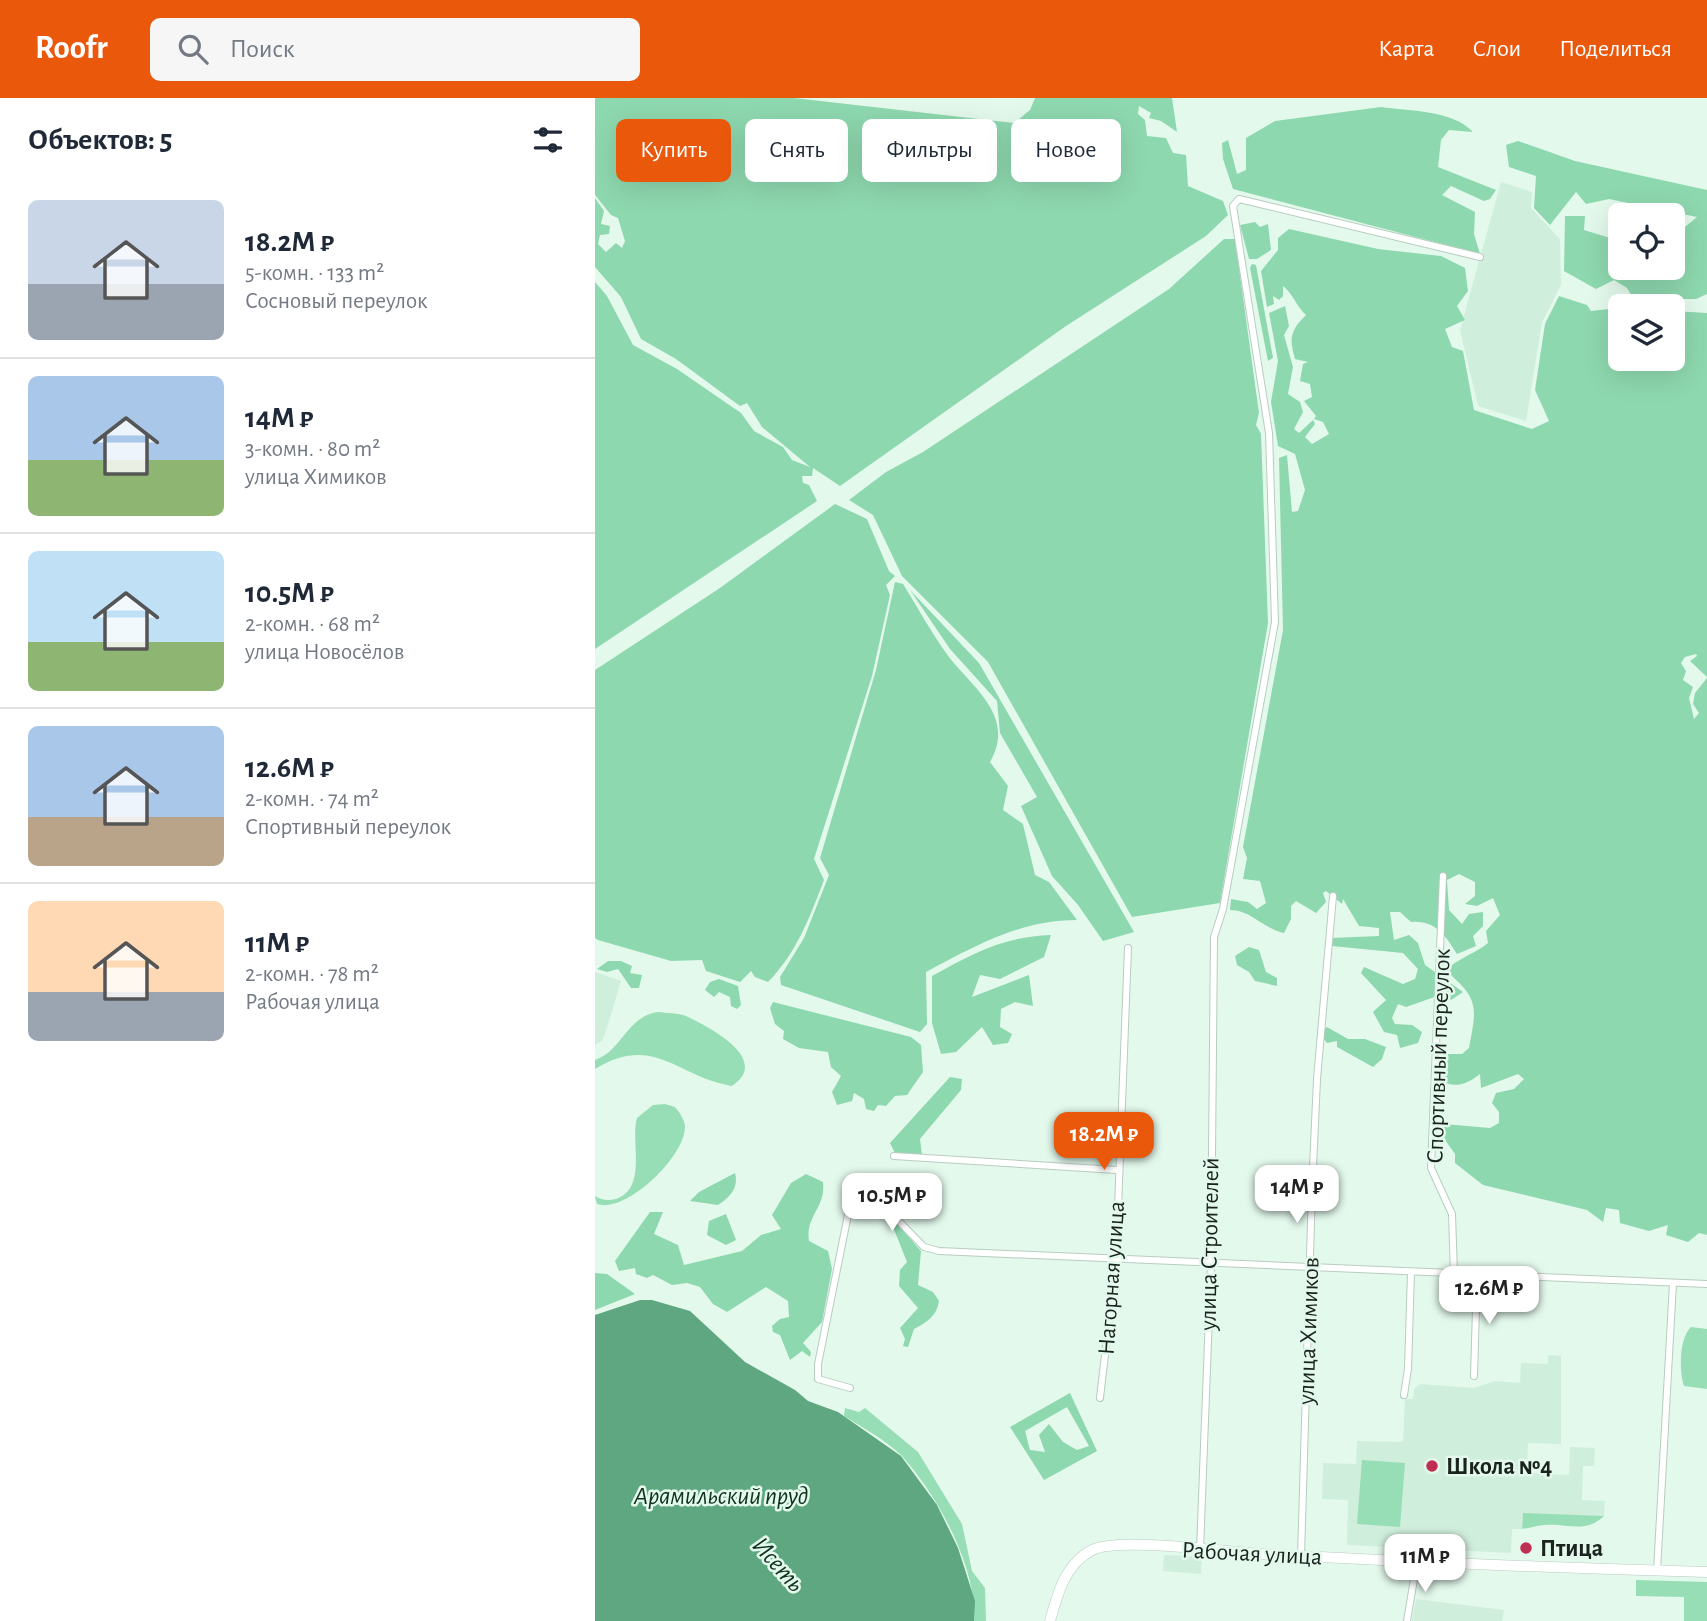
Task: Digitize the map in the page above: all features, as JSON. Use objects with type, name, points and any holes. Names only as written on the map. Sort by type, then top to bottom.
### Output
[{"type":"main road","name":"Рабочая улица","points":[[1050,1621],[1058,1593],[1072,1566],[1090,1551],[1101,1547],[1133,1545],[1301,1556],[1707,1572]]},
{"type":"street","name":"улица Строителей","points":[[1200,1550],[1211,1264],[1214,937],[1223,909],[1275,622],[1269,433],[1233,206],[1239,199],[1480,257]]},
{"type":"street","name":"Спортивный переулок","points":[[1443,876],[1431,1168],[1452,1214],[1454,1274]]},
{"type":"street","name":"улица Химиков","points":[[1301,1556],[1317,1079],[1333,896]]},
{"type":"street","name":"Нагорная улица","points":[[1100,1398],[1116,1260],[1117,1170],[1128,948]]},
{"type":"street","points":[[894,1156],[1117,1170]]},
{"type":"street","points":[[850,1388],[818,1379],[818,1364],[853,1190],[889,1211],[924,1247],[932,1249],[1116,1260],[1707,1284]]},
{"type":"street","points":[[1404,1395],[1411,1272]]},
{"type":"street","points":[[1474,1376],[1477,1275]]},
{"type":"street","points":[[1657,1571],[1673,1283]]},
{"type":"street","points":[[1407,1621],[1417,1561]]},
{"type":"shaded area","points":[[595,98],[794,98],[979,119],[862,119],[862,182],[997,182],[997,121],[1011,123],[1011,182],[1121,182],[1121,119],[1019,119],[1030,110],[1035,98],[1172,98],[1177,132],[1161,121],[1149,118],[1151,113],[1139,106],[1138,114],[1145,120],[1147,136],[1166,138],[1173,153],[1186,155],[1188,186],[1223,201],[1228,215],[1206,236],[1066,326],[840,486],[813,468],[812,476],[802,476],[803,483],[809,485],[817,501],[595,649],[595,282],[607,296],[633,345],[677,369],[741,413],[754,431],[783,447],[792,460],[810,467],[762,427],[747,403],[740,406],[676,359],[641,339],[621,297],[595,267],[595,198],[604,211],[601,224],[610,226],[609,234],[600,235],[598,244],[606,252],[616,243],[622,248],[625,241],[618,218],[611,215],[595,195]]},
{"type":"shaded area","points":[[1381,107],[1442,115],[1454,119],[1473,132],[1449,130],[1441,140],[1438,167],[1496,190],[1490,199],[1484,201],[1451,186],[1442,195],[1475,212],[1474,234],[1480,254],[1233,189],[1223,159],[1222,143],[1228,140],[1237,174],[1246,170],[1246,138],[1275,121]]},
{"type":"shaded area","points":[[1518,141],[1575,161],[1707,190],[1707,294],[1696,299],[1685,299],[1685,294],[1631,294],[1627,288],[1614,280],[1685,280],[1685,227],[1697,217],[1685,215],[1685,203],[1629,203],[1609,199],[1586,204],[1576,192],[1550,225],[1534,208],[1536,176],[1509,167],[1506,145]]},
{"type":"shaded area","points":[[1501,182],[1532,192],[1531,208],[1560,239],[1561,285],[1542,322],[1526,421],[1478,406],[1460,330]]},
{"type":"shaded area","points":[[1565,216],[1585,216],[1584,230],[1608,237],[1608,280],[1614,280],[1596,289],[1564,271]]},
{"type":"shaded area","points":[[1255,222],[1260,227],[1268,224],[1271,250],[1257,259],[1249,259],[1240,225]]},
{"type":"shaded area","points":[[1289,229],[1378,249],[1441,256],[1465,268],[1468,291],[1457,306],[1465,320],[1445,329],[1452,347],[1463,351],[1474,410],[1532,429],[1549,421],[1535,390],[1545,324],[1559,296],[1587,305],[1591,311],[1608,309],[1608,371],[1685,371],[1685,312],[1707,313],[1707,677],[1690,661],[1696,654],[1685,657],[1681,663],[1686,671],[1683,680],[1693,687],[1689,698],[1694,719],[1699,713],[1693,704],[1695,693],[1707,678],[1707,1235],[1699,1233],[1688,1242],[1666,1235],[1668,1225],[1649,1231],[1620,1223],[1619,1210],[1606,1208],[1603,1222],[1587,1210],[1483,1185],[1455,1163],[1455,1154],[1443,1137],[1444,1124],[1490,1128],[1499,1123],[1499,1112],[1492,1103],[1496,1093],[1514,1089],[1524,1079],[1518,1074],[1481,1088],[1480,1074],[1460,1084],[1437,1080],[1444,1054],[1462,1054],[1469,1048],[1474,1013],[1473,1004],[1465,989],[1446,971],[1488,943],[1486,931],[1500,915],[1493,898],[1477,906],[1465,904],[1475,896],[1475,882],[1459,874],[1447,880],[1449,910],[1462,924],[1469,914],[1483,912],[1483,926],[1473,936],[1476,946],[1457,954],[1433,926],[1411,922],[1400,912],[1390,912],[1394,940],[1409,935],[1418,943],[1425,965],[1463,992],[1451,1000],[1443,994],[1406,1007],[1398,1004],[1392,1018],[1395,1024],[1412,1025],[1422,1032],[1418,1043],[1400,1048],[1397,1035],[1384,1032],[1373,1012],[1386,1000],[1361,973],[1364,967],[1403,984],[1415,979],[1418,969],[1403,953],[1332,946],[1331,938],[1379,936],[1379,928],[1359,926],[1343,899],[1342,904],[1326,891],[1323,893],[1326,902],[1316,913],[1296,901],[1291,906],[1291,919],[1284,933],[1244,913],[1230,910],[1231,899],[1248,902],[1257,909],[1266,903],[1260,881],[1243,879],[1247,858],[1243,847],[1283,630],[1279,458],[1287,455],[1292,512],[1298,511],[1305,490],[1295,454],[1278,446],[1271,402],[1278,361],[1269,313],[1285,306],[1289,326],[1284,335],[1293,367],[1288,394],[1300,402],[1303,412],[1294,429],[1299,433],[1313,420],[1315,424],[1305,437],[1312,444],[1329,434],[1323,422],[1314,419],[1316,416],[1304,401],[1312,397],[1310,384],[1300,381],[1303,364],[1308,362],[1295,359],[1293,352],[1292,335],[1306,315],[1283,286],[1283,296],[1279,300],[1273,296],[1274,304],[1267,307],[1261,271],[1278,250],[1278,238]]},
{"type":"shaded area","points":[[1224,239],[1235,239],[1259,413],[1256,425],[1261,434],[1268,623],[1220,903],[1132,917],[988,662],[902,576],[873,515],[849,500],[886,472],[923,452],[1169,289]]},
{"type":"shaded area","points":[[1252,264],[1256,265],[1273,358],[1268,361],[1250,268]]},
{"type":"shaded area","points":[[835,504],[867,519],[889,571],[895,576],[886,585],[890,595],[872,676],[814,859],[824,880],[808,921],[794,947],[768,982],[755,977],[751,971],[740,982],[706,971],[702,960],[671,961],[598,940],[595,938],[595,670],[720,588]]},
{"type":"shaded area","points":[[895,582],[903,584],[949,657],[989,705],[998,731],[997,746],[990,762],[1008,786],[1003,810],[1023,824],[1035,875],[1049,882],[1077,920],[1036,924],[999,936],[926,972],[927,1024],[920,1032],[781,985],[780,977],[804,938],[829,875],[820,858],[876,670]]},
{"type":"shaded area","points":[[910,590],[979,663],[1134,932],[1103,941],[1078,905],[1052,876],[1021,806],[1037,797],[1000,733],[997,701],[950,649]]},
{"type":"shaded area","points":[[1051,935],[1044,957],[1000,979],[980,975],[972,997],[1029,975],[1033,1006],[1015,1002],[1001,1009],[1000,1027],[1012,1034],[1008,1043],[993,1045],[982,1027],[956,1052],[941,1054],[932,1023],[932,976],[975,953],[1003,943]]},
{"type":"shaded area","points":[[1249,947],[1259,950],[1266,972],[1277,978],[1277,986],[1255,981],[1249,972],[1237,965],[1235,956]]},
{"type":"shaded area","points":[[608,961],[621,961],[632,966],[630,973],[642,975],[639,988],[631,988],[618,969],[607,972],[597,969]]},
{"type":"shaded area","points":[[595,972],[621,981],[602,1041],[595,1045]]},
{"type":"shaded area","points":[[719,979],[738,986],[741,1005],[737,1009],[731,1006],[730,997],[719,992],[714,997],[705,990],[710,982]]},
{"type":"shaded area","points":[[773,1002],[911,1037],[921,1045],[923,1072],[907,1095],[895,1096],[886,1106],[878,1105],[874,1111],[866,1109],[864,1099],[854,1093],[852,1101],[837,1105],[832,1092],[841,1076],[831,1067],[828,1052],[799,1048],[783,1039],[784,1031],[775,1024],[770,1008]]},
{"type":"shaded area","points":[[658,1012],[686,1016],[733,1045],[745,1065],[742,1076],[732,1086],[650,1056],[634,1055],[616,1059],[595,1069],[595,1060],[612,1049],[639,1020]]},
{"type":"shaded area","points":[[1327,1027],[1348,1039],[1365,1039],[1386,1047],[1382,1059],[1373,1067],[1337,1047],[1337,1041],[1327,1043],[1320,1034]]},
{"type":"shaded area","points":[[950,1077],[962,1079],[961,1090],[920,1139],[922,1155],[896,1155],[890,1143]]},
{"type":"shaded area","points":[[653,1105],[675,1107],[685,1126],[676,1152],[638,1192],[609,1205],[597,1204],[595,1196],[605,1200],[616,1199],[632,1185],[636,1163],[637,1118]]},
{"type":"shaded area","points":[[735,1173],[733,1192],[718,1205],[690,1201],[699,1192]]},
{"type":"shaded area","points":[[806,1174],[823,1182],[822,1199],[810,1225],[809,1241],[828,1251],[832,1269],[822,1322],[803,1343],[811,1352],[810,1357],[802,1351],[790,1360],[780,1335],[773,1332],[772,1326],[780,1319],[789,1317],[788,1301],[766,1287],[727,1312],[713,1304],[700,1287],[687,1283],[672,1285],[653,1275],[647,1278],[636,1274],[635,1268],[619,1271],[615,1261],[650,1212],[663,1212],[654,1234],[678,1245],[684,1265],[742,1251],[761,1235],[781,1229],[772,1215],[791,1183]]},
{"type":"shaded area","points":[[726,1214],[736,1240],[726,1245],[707,1235],[709,1221]]},
{"type":"shaded area","points":[[894,1220],[921,1251],[918,1285],[933,1292],[939,1301],[931,1318],[914,1329],[908,1347],[903,1346],[905,1339],[900,1328],[918,1308],[899,1286],[900,1270],[907,1262],[891,1222]]},
{"type":"shaded area","points":[[595,1273],[607,1274],[635,1294],[595,1310]]},
{"type":"shaded area","points":[[1691,1327],[1707,1329],[1707,1389],[1684,1386],[1681,1355],[1684,1339]]},
{"type":"shaded area","name":"Школа №4","points":[[1548,1355],[1561,1356],[1561,1444],[1528,1443],[1527,1473],[1569,1475],[1570,1447],[1595,1448],[1594,1466],[1583,1466],[1582,1500],[1605,1501],[1604,1516],[1523,1514],[1522,1529],[1512,1529],[1511,1553],[1347,1545],[1348,1500],[1322,1499],[1323,1463],[1356,1464],[1357,1441],[1403,1442],[1405,1399],[1413,1399],[1414,1389],[1420,1384],[1474,1388],[1495,1381],[1520,1383],[1521,1363],[1548,1364]]},
{"type":"shaded area","points":[[1070,1393],[1097,1451],[1044,1480],[1010,1427]],"holes":[[[1067,1407],[1089,1446],[1077,1450],[1063,1442],[1049,1424],[1039,1435],[1045,1452],[1030,1450],[1025,1431]]]},
{"type":"shaded area","points":[[845,1408],[859,1412],[865,1408],[918,1452],[962,1524],[972,1571],[985,1588],[986,1621],[974,1621],[969,1578],[962,1556],[953,1533],[929,1491],[896,1450],[844,1416]]},
{"type":"shaded area","points":[[1362,1460],[1405,1463],[1400,1527],[1357,1524]]},
{"type":"shaded area","points":[[1523,1513],[1604,1516],[1590,1525],[1545,1525],[1522,1529]]},
{"type":"shaded area","points":[[1164,1555],[1202,1557],[1201,1574],[1163,1571]]},
{"type":"shaded area","points":[[1636,1580],[1707,1582],[1707,1621],[1684,1621],[1684,1597],[1636,1596]]},
{"type":"shaded area","points":[[1416,1599],[1504,1610],[1502,1621],[1412,1621]]},
{"type":"water","name":"Арамильский пруд","points":[[640,1300],[652,1300],[690,1311],[745,1362],[795,1390],[808,1401],[838,1412],[901,1456],[937,1505],[958,1548],[975,1601],[974,1621],[595,1621],[595,1315]]},
{"type":"place","name":"Школа №4","points":[[1432,1466]]},
{"type":"place","name":"Птица","points":[[1526,1548]]},
{"type":"water label","name":"Исеть","points":[[779,1564]]}]
